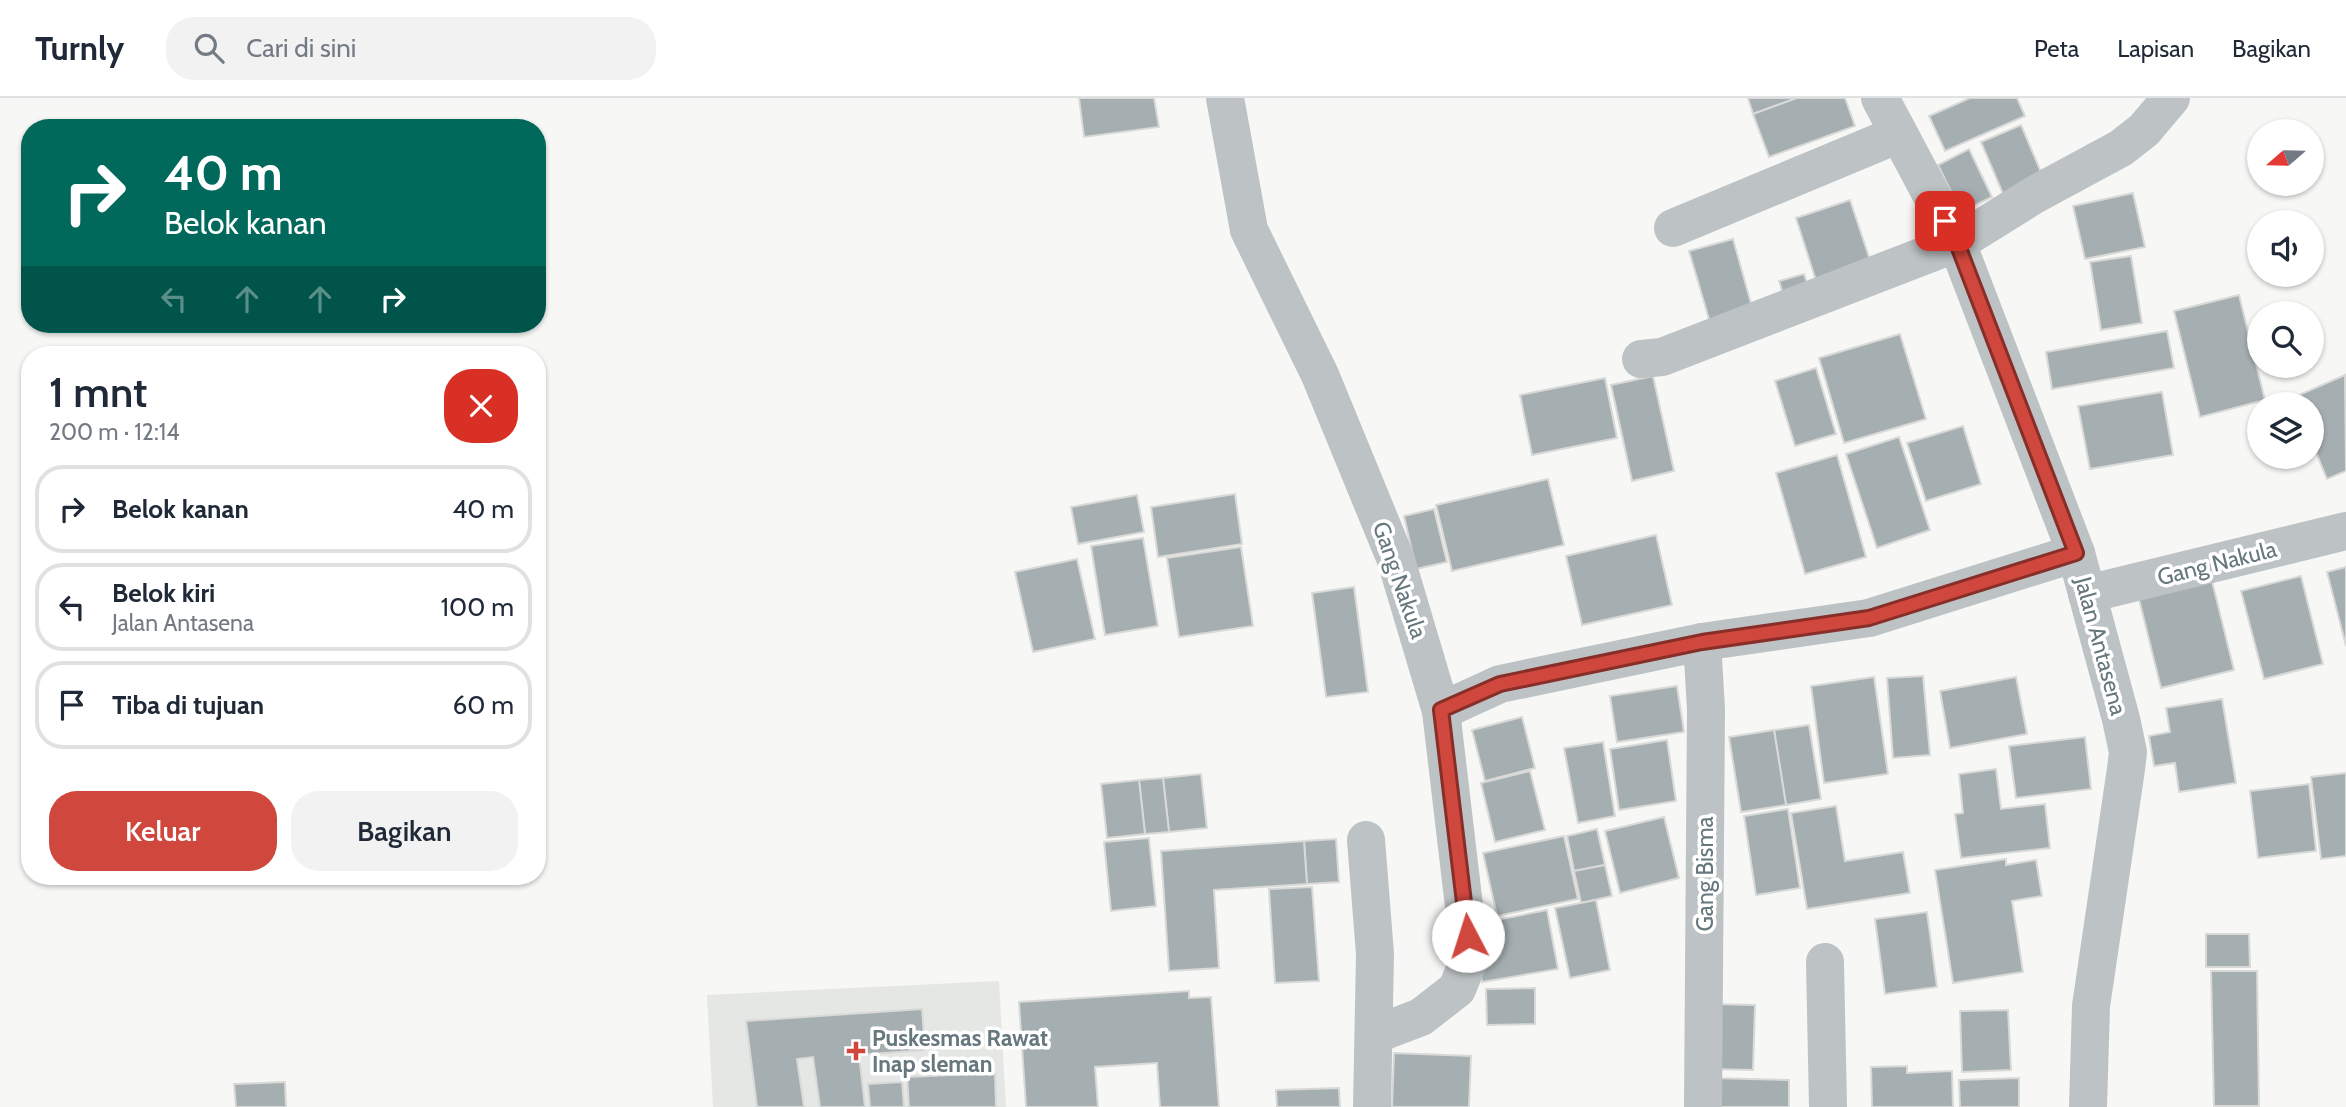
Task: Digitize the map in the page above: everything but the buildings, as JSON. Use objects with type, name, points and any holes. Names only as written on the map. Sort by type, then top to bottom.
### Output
[{"type":"street","name":"Gang Nakula","points":[[1225,98],[1249,230],[1320,375],[1396,560],[1441,710],[1470,957],[1457,989],[1421,1017],[1374,1035]]},
{"type":"street","name":"Jalan Antasena","points":[[1880,98],[1957,243],[2076,553],[2112,679],[2128,752],[2112,881],[2091,1006],[2088,1107]]},
{"type":"street","points":[[1641,359],[1662,357],[1957,243],[2034,195],[2121,148],[2144,130],[2171,98]]},
{"type":"street","points":[[1672,228],[1899,134]]},
{"type":"street","name":"Gang Nakula","points":[[2087,594],[2346,531]]},
{"type":"street","points":[[1441,710],[1500,684],[1702,642],[1869,618],[2076,553]]},
{"type":"street","name":"Gang Bisma","points":[[1702,642],[1706,709],[1703,1107]]},
{"type":"street","points":[[1366,840],[1375,954],[1372,1107]]},
{"type":"street","points":[[1825,962],[1828,1107]]},
{"type":"shaded area","name":"Puskesmas Rawat Inap sleman","points":[[999,981],[1006,1107],[713,1107],[707,995]]},
{"type":"place","name":"Puskesmas Rawat Inap sleman","points":[[856,1051]]},
{"type":"route","points":[[1468,936],[1441,710],[1500,684],[1702,642],[1869,618],[2076,553],[1957,243],[1945,221]]}]
